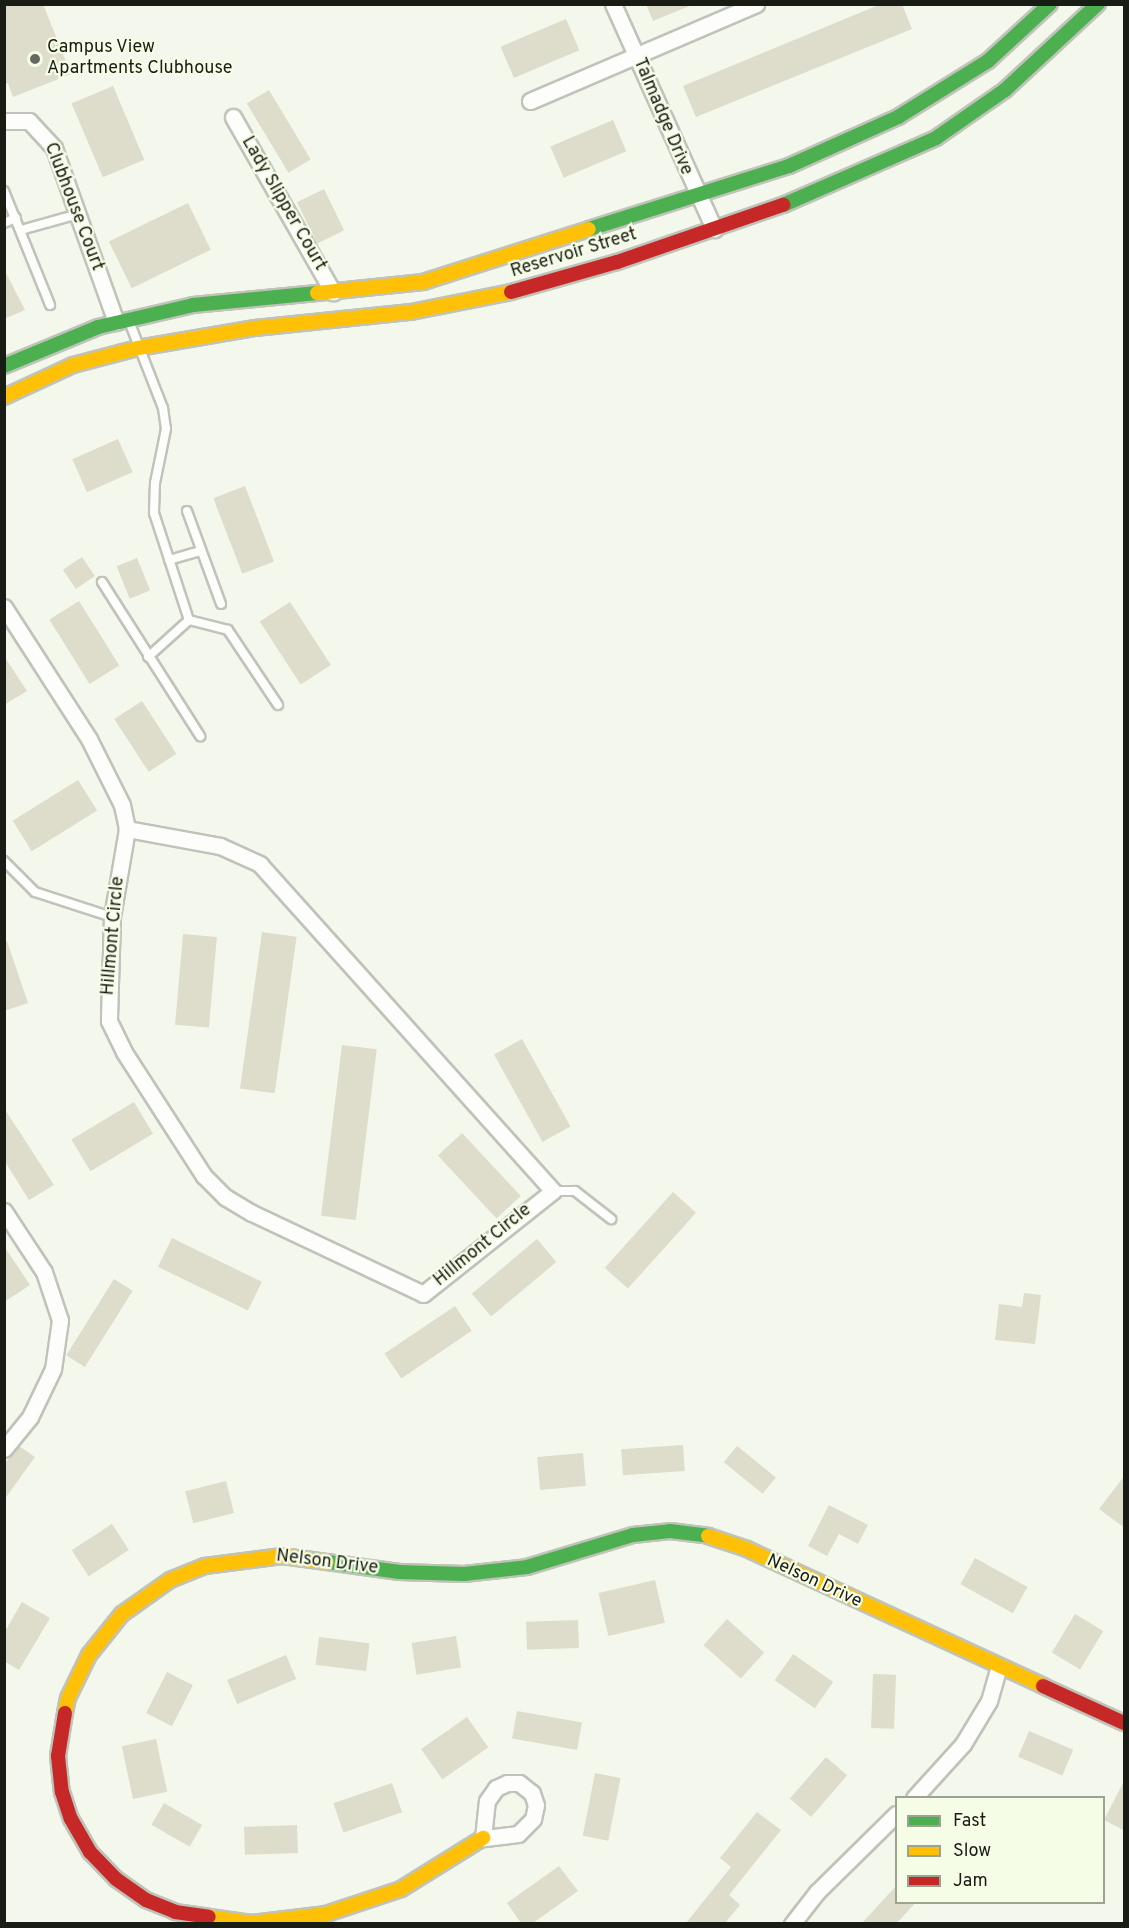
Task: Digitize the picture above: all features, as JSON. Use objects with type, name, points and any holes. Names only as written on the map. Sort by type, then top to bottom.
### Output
[{"type":"main road","name":"Reservoir Street","points":[[4,366],[47,345],[122,320],[193,305],[414,284],[789,166],[898,117],[987,61],[1050,4]]},
{"type":"main road","name":"Reservoir Street","points":[[4,397],[73,365],[138,348],[255,328],[353,321],[452,305],[617,262],[714,229],[824,189],[936,138],[1013,84],[1098,4]]},
{"type":"main road","name":"Nelson Drive","points":[[483,1838],[401,1889],[326,1914],[252,1923],[175,1912],[146,1900],[116,1879],[90,1852],[71,1819],[62,1792],[58,1756],[68,1698],[89,1655],[122,1614],[170,1580],[206,1566],[282,1556],[399,1572],[464,1574],[527,1567],[656,1532],[687,1532],[725,1541],[1125,1723]]},
{"type":"street","name":"Talmadge Drive","points":[[613,4],[696,196],[714,229]]},
{"type":"street","points":[[530,101],[756,4]]},
{"type":"street","name":"Lady Slipper Court","points":[[233,117],[333,292]]},
{"type":"street","name":"Clubhouse Court","points":[[4,120],[29,121],[45,135],[122,320]]},
{"type":"street","name":"Hillmont Circle","points":[[4,607],[109,772],[127,829],[112,917],[109,1021],[124,1052],[204,1176],[225,1197],[423,1294],[553,1191]]},
{"type":"street","points":[[127,829],[220,846],[260,864],[553,1191]]},
{"type":"street","points":[[4,1211],[44,1272],[60,1320],[53,1369],[30,1417],[4,1449]]},
{"type":"street","points":[[915,1796],[963,1744],[989,1701],[999,1666]]},
{"type":"street","points":[[792,1923],[821,1888],[895,1816]]},
{"type":"lane","points":[[4,191],[50,305]]},
{"type":"lane","points":[[21,230],[78,214]]},
{"type":"lane","points":[[4,223],[16,218]]},
{"type":"lane","points":[[122,320],[138,348],[166,424],[153,502],[189,620]]},
{"type":"lane","points":[[187,511],[221,604]]},
{"type":"lane","points":[[169,560],[201,551]]},
{"type":"lane","points":[[102,582],[200,736]]},
{"type":"lane","points":[[148,657],[189,620]]},
{"type":"lane","points":[[189,620],[228,630],[278,705]]},
{"type":"lane","points":[[4,861],[35,892],[112,917]]},
{"type":"lane","points":[[553,1191],[575,1191],[611,1219]]},
{"type":"building","name":"Campus View Apartments Clubhouse","points":[[4,4],[43,4],[71,74],[13,97],[8,83],[4,84]]},
{"type":"building","points":[[646,4],[692,4],[692,5],[653,21]]},
{"type":"building","points":[[881,4],[902,4],[912,29],[696,117],[683,86]]},
{"type":"building","points":[[566,19],[579,50],[514,78],[501,47]]},
{"type":"building","points":[[113,86],[144,160],[103,177],[72,104]]},
{"type":"building","points":[[269,90],[311,159],[288,173],[247,103]]},
{"type":"building","points":[[613,120],[626,151],[564,178],[550,147]]},
{"type":"building","points":[[324,189],[344,230],[317,243],[297,202]]},
{"type":"building","points":[[188,203],[211,250],[132,288],[109,242]]},
{"type":"building","points":[[4,269],[25,310],[4,319]]},
{"type":"building","points":[[118,439],[133,472],[87,492],[72,459]]},
{"type":"building","points":[[245,486],[274,562],[242,574],[213,498]]},
{"type":"building","points":[[82,557],[95,576],[76,589],[63,570]]},
{"type":"building","points":[[137,558],[150,590],[130,599],[117,566]]},
{"type":"building","points":[[79,601],[119,665],[90,684],[49,620]]},
{"type":"building","points":[[290,602],[331,665],[301,685],[260,622]]},
{"type":"building","points":[[4,656],[27,691],[4,705]]},
{"type":"building","points":[[142,701],[176,754],[149,772],[114,719]]},
{"type":"building","points":[[78,780],[97,811],[32,851],[13,821]]},
{"type":"building","points":[[262,932],[297,937],[275,1093],[240,1088]]},
{"type":"building","points":[[183,934],[217,937],[209,1028],[175,1025]]},
{"type":"building","points":[[7,941],[28,1003],[4,1011],[4,942]]},
{"type":"building","points":[[522,1039],[570,1126],[542,1142],[494,1055]]},
{"type":"building","points":[[342,1045],[377,1049],[356,1220],[321,1216]]},
{"type":"building","points":[[134,1102],[153,1134],[90,1171],[71,1140]]},
{"type":"building","points":[[4,1108],[54,1185],[29,1200],[4,1160]]},
{"type":"building","points":[[462,1133],[521,1196],[497,1218],[438,1156]]},
{"type":"building","points":[[673,1192],[696,1213],[628,1289],[605,1268]]},
{"type":"building","points":[[172,1238],[262,1282],[248,1311],[158,1267]]},
{"type":"building","points":[[537,1239],[556,1262],[491,1317],[472,1294]]},
{"type":"building","points":[[4,1246],[30,1285],[4,1302]]},
{"type":"building","points":[[114,1279],[133,1291],[85,1367],[66,1355]]},
{"type":"building","points":[[1024,1293],[1041,1295],[1035,1344],[995,1340],[999,1304],[1022,1307]]},
{"type":"building","points":[[455,1306],[472,1331],[401,1378],[385,1354]]},
{"type":"building","points":[[683,1445],[685,1471],[623,1475],[621,1449]]},
{"type":"building","points":[[19,1446],[35,1457],[4,1500],[4,1464]]},
{"type":"building","points":[[737,1446],[776,1477],[763,1494],[724,1462]]},
{"type":"building","points":[[583,1453],[586,1486],[540,1490],[537,1457]]},
{"type":"building","points":[[1125,1475],[1125,1528],[1099,1509]]},
{"type":"building","points":[[226,1481],[234,1513],[193,1523],[185,1491]]},
{"type":"building","points":[[829,1505],[868,1525],[858,1544],[839,1534],[827,1556],[808,1546]]},
{"type":"building","points":[[112,1524],[129,1550],[89,1576],[72,1550]]},
{"type":"building","points":[[975,1558],[1027,1587],[1013,1613],[960,1584]]},
{"type":"building","points":[[655,1580],[665,1623],[608,1636],[598,1593]]},
{"type":"building","points":[[22,1602],[50,1618],[19,1670],[4,1661],[4,1633]]},
{"type":"building","points":[[1075,1614],[1103,1631],[1080,1670],[1052,1653]]},
{"type":"building","points":[[727,1619],[764,1652],[741,1678],[704,1645]]},
{"type":"building","points":[[578,1620],[579,1648],[527,1650],[526,1622]]},
{"type":"building","points":[[456,1636],[461,1668],[417,1675],[412,1643]]},
{"type":"building","points":[[319,1637],[370,1643],[366,1671],[316,1665]]},
{"type":"building","points":[[793,1654],[833,1682],[815,1708],[775,1680]]},
{"type":"building","points":[[286,1655],[296,1679],[237,1704],[227,1680]]},
{"type":"building","points":[[167,1672],[193,1685],[172,1726],[146,1713]]},
{"type":"building","points":[[873,1674],[896,1675],[894,1729],[871,1728]]},
{"type":"building","points":[[517,1711],[582,1722],[577,1750],[512,1739]]},
{"type":"building","points":[[467,1717],[488,1747],[442,1779],[421,1749]]},
{"type":"building","points":[[1029,1731],[1073,1750],[1062,1776],[1018,1757]]},
{"type":"building","points":[[156,1739],[167,1792],[133,1799],[122,1746]]},
{"type":"building","points":[[826,1757],[847,1775],[811,1817],[790,1799]]},
{"type":"building","points":[[595,1773],[621,1778],[608,1841],[583,1836]]},
{"type":"building","points":[[1125,1779],[1125,1831],[1105,1821]]},
{"type":"building","points":[[392,1783],[402,1812],[343,1832],[333,1803]]},
{"type":"building","points":[[164,1803],[202,1825],[190,1847],[152,1825]]},
{"type":"building","points":[[757,1812],[781,1830],[729,1895],[740,1905],[725,1923],[686,1923],[731,1867],[720,1858]]},
{"type":"building","points":[[297,1825],[298,1853],[245,1855],[244,1827]]},
{"type":"building","points":[[559,1866],[578,1891],[533,1923],[521,1923],[507,1903]]},
{"type":"building","points":[[895,1887],[895,1904],[914,1904],[897,1923],[862,1923]]},
{"type":"traffic: fast","points":[[589,229],[789,166],[898,117],[988,61],[1050,4]]},
{"type":"traffic: fast","points":[[783,205],[936,138],[1005,90],[1098,4]]},
{"type":"traffic: fast","points":[[4,366],[98,327],[193,305],[317,293]]},
{"type":"traffic: fast","points":[[327,1562],[399,1572],[464,1574],[527,1567],[633,1535],[670,1531],[708,1536]]},
{"type":"traffic: slow","points":[[317,293],[423,282],[589,229]]},
{"type":"traffic: slow","points":[[4,397],[73,365],[138,348],[255,328],[411,312],[511,292]]},
{"type":"traffic: slow","points":[[708,1536],[747,1549],[1043,1686]]},
{"type":"traffic: slow","points":[[65,1713],[68,1698],[89,1655],[122,1614],[170,1580],[205,1566],[282,1556],[327,1562]]},
{"type":"traffic: slow","points":[[209,1917],[252,1923],[326,1914],[401,1889],[483,1838]]},
{"type":"traffic: jam","points":[[511,292],[617,262],[783,205]]},
{"type":"traffic: jam","points":[[1043,1686],[1124,1723]]},
{"type":"traffic: jam","points":[[65,1713],[58,1756],[62,1792],[71,1819],[90,1852],[116,1879],[146,1900],[175,1912],[209,1917]]},
{"type":"place","name":"Campus View Apartments Clubhouse","points":[[35,59]]}]
